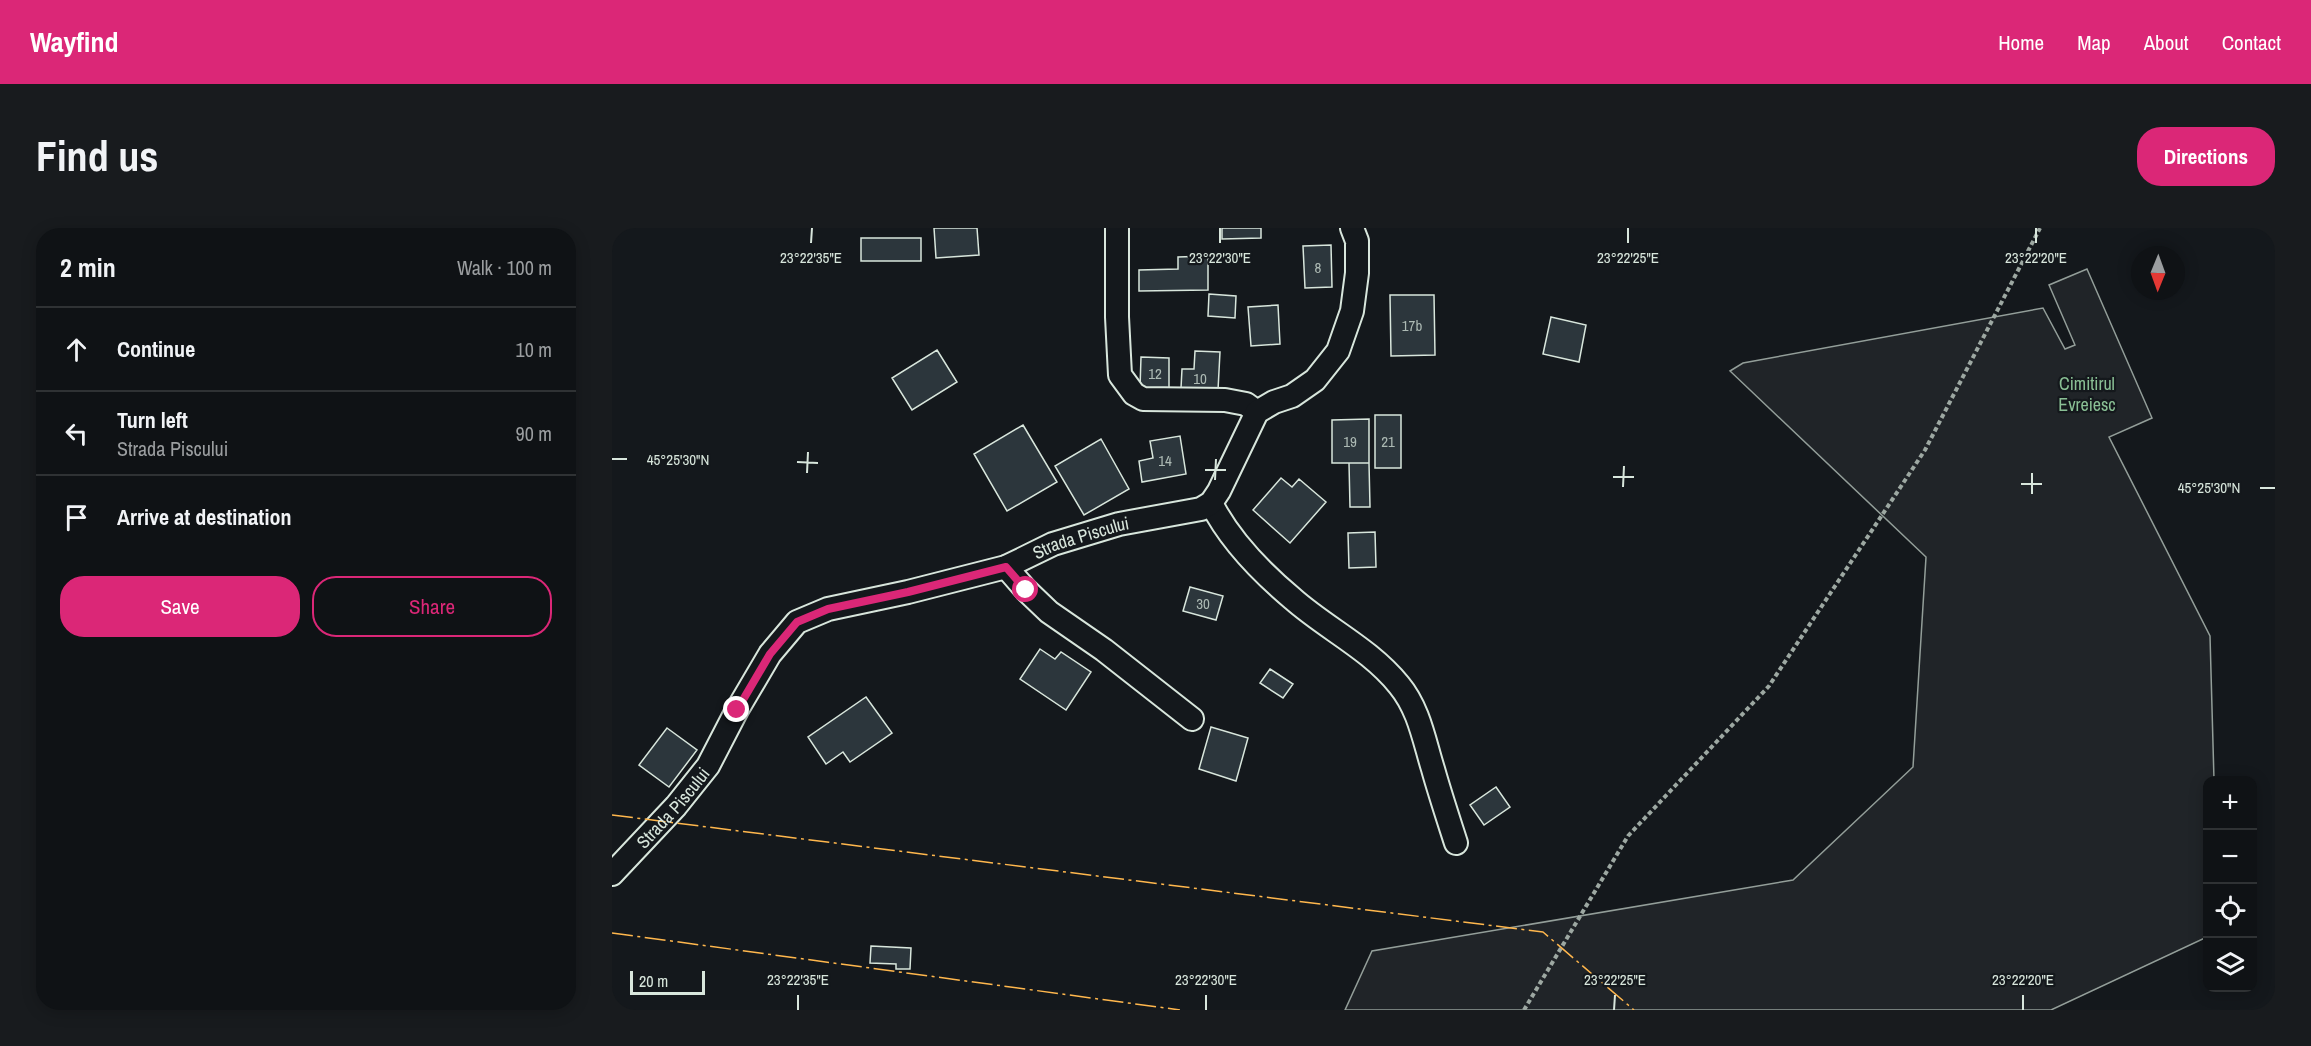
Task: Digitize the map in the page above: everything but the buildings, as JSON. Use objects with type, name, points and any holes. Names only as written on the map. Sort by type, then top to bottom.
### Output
[{"type":"street","points":[[1117,228],[1117,317],[1120,375],[1134,394],[1143,399],[1225,400],[1246,404],[1257,412]]},
{"type":"street","points":[[1352,228],[1357,241],[1356,283],[1352,311],[1338,351],[1315,380],[1292,396],[1274,402],[1257,412],[1211,503],[1219,519],[1238,545],[1293,600],[1350,641],[1400,686],[1420,722],[1456,843]]},
{"type":"street","name":"Strada Piscului","points":[[612,874],[676,806],[708,766],[770,654],[797,622],[828,609],[908,592],[1006,567],[1053,544],[1119,524],[1201,509],[1211,503]]},
{"type":"street","points":[[1006,567],[1049,612],[1104,650],[1192,719]]},
{"type":"path","points":[[1524,1010],[1628,836],[1769,686],[1906,480],[1925,450],[2040,228]]},
{"type":"green space","name":"Cimitirul Evreiesc","points":[[2087,269],[2152,418],[2109,437],[2210,636],[2214,776],[2203,776],[2203,939],[2051,1010],[1345,1010],[1372,951],[1793,880],[1913,767],[1926,557],[1730,371],[1743,363],[2043,308],[2065,349],[2075,345],[2049,285]]},
{"type":"power","points":[[612,815],[1543,932],[1634,1010]]},
{"type":"power","points":[[612,933],[1180,1010]]},
{"type":"route","points":[[737,710],[770,654],[797,622],[828,609],[908,592],[1006,567],[1026,590]]}]
